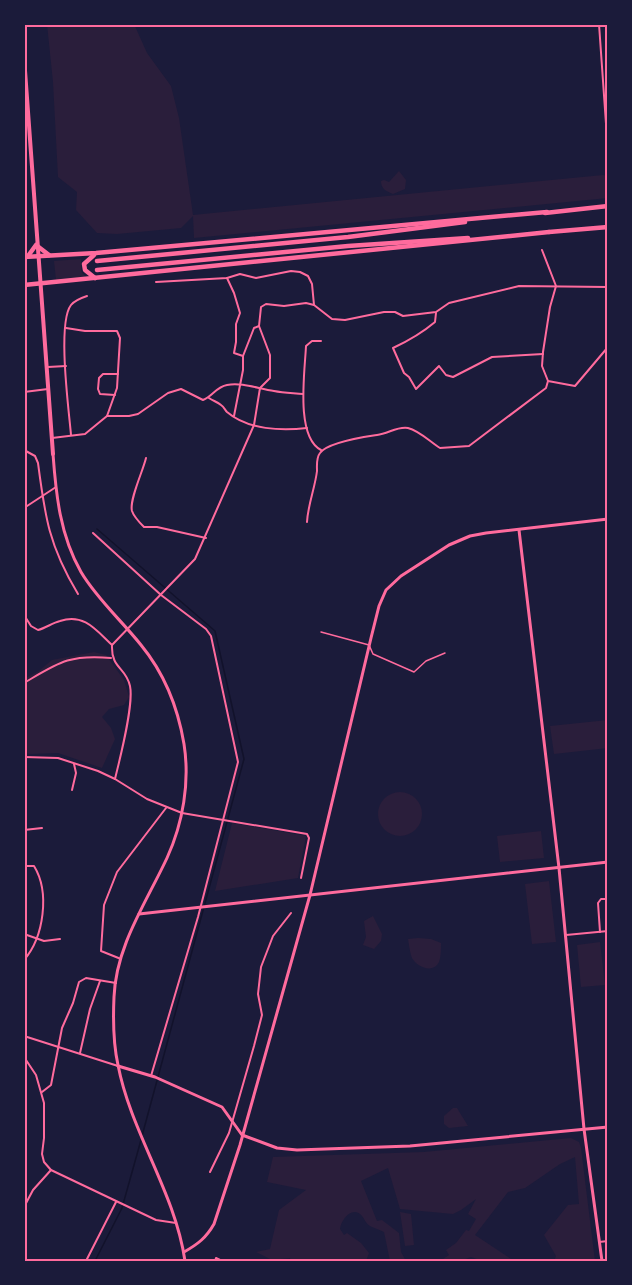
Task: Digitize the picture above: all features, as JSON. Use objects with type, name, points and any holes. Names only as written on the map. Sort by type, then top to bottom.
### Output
[{"type":"highway","points":[[24,257],[96,253],[608,206]]},
{"type":"highway","points":[[97,261],[348,237],[547,212]]},
{"type":"highway","points":[[24,285],[608,226]]},
{"type":"highway","points":[[98,270],[348,246],[549,232]]},
{"type":"highway","points":[[24,257],[31,254],[36,245],[44,253],[54,255]]},
{"type":"highway","points":[[96,253],[84,264],[90,276],[98,279]]},
{"type":"main road","points":[[24,58],[53,454]]},
{"type":"street","points":[[599,24],[607,138]]},
{"type":"street","points":[[307,522],[317,456],[321,450],[357,437],[379,435],[406,428],[416,431],[440,448],[469,446],[546,388],[548,381],[542,366],[543,354],[550,307],[556,286],[542,250]]},
{"type":"street","points":[[156,282],[227,278],[240,274],[256,278],[291,270],[308,276],[312,284],[314,305]]},
{"type":"street","points":[[227,278],[240,313],[236,324],[237,342],[234,353],[243,356]]},
{"type":"street","points":[[115,778],[132,697],[128,679],[111,658],[112,645],[195,559],[206,538],[225,488],[254,425],[260,388],[270,378],[270,355],[259,326],[261,307],[266,304],[314,305],[332,319],[345,320],[375,313],[395,312],[403,316],[436,312],[448,303],[519,286],[608,287]]},
{"type":"street","points":[[71,435],[66,366],[66,327],[70,306],[78,299],[87,296]]},
{"type":"street","points":[[436,312],[435,322],[416,337],[393,348],[404,373],[409,376],[416,389],[440,366],[446,375],[453,377],[492,357],[543,354]]},
{"type":"street","points":[[234,416],[243,356],[254,328],[259,326]]},
{"type":"street","points":[[52,438],[85,434],[107,416],[115,395],[118,374],[120,338],[117,331],[85,331],[66,327]]},
{"type":"street","points":[[321,341],[312,341],[306,346],[303,394],[307,428],[316,448],[321,450]]},
{"type":"street","points":[[548,381],[575,386],[608,347]]},
{"type":"street","points":[[47,367],[66,366]]},
{"type":"street","points":[[115,395],[100,394],[99,378],[104,374],[118,374]]},
{"type":"street","points":[[107,416],[138,414],[168,393],[181,389],[203,400],[209,398],[216,389],[226,385],[240,384],[303,394]]},
{"type":"street","points":[[24,392],[49,389]]},
{"type":"street","points":[[209,398],[222,405],[234,416],[254,425],[280,429],[307,428]]},
{"type":"street","points":[[24,450],[35,456],[38,463],[45,518],[62,567],[78,594]]},
{"type":"street","points":[[53,454],[61,523],[75,560],[86,580],[142,646],[160,673],[177,713],[184,745],[186,766],[182,813],[168,857],[138,915],[121,959],[116,983],[114,1022],[118,1066],[139,1131],[170,1202],[185,1261]]},
{"type":"street","points":[[147,458],[132,502],[132,511],[138,521],[144,527],[157,526],[206,538]]},
{"type":"street","points":[[24,508],[56,487]]},
{"type":"street","points":[[184,1252],[200,1243],[214,1224],[242,1135],[310,895],[369,645],[379,606],[386,590],[394,581],[455,542],[486,533],[608,519]]},
{"type":"street","points":[[519,529],[559,868],[584,1129],[602,1261]]},
{"type":"street","points":[[93,533],[206,629],[211,636],[238,762],[153,1077]]},
{"type":"street","points":[[24,615],[31,626],[38,630],[56,622],[78,618],[112,645]]},
{"type":"street","points":[[24,683],[55,664],[91,656],[111,658]]},
{"type":"street","points":[[24,757],[58,758],[115,778],[147,799],[182,813],[307,834],[309,838],[301,878]]},
{"type":"street","points":[[72,789],[76,773],[74,764]]},
{"type":"street","points":[[121,959],[101,951],[104,905],[117,872],[166,808]]},
{"type":"street","points":[[24,830],[42,828]]},
{"type":"street","points":[[138,915],[608,862]]},
{"type":"street","points":[[24,866],[34,866],[40,875],[42,917],[36,940],[24,960]]},
{"type":"street","points":[[600,932],[598,903],[601,899],[608,898]]},
{"type":"street","points":[[210,1172],[232,1122],[262,1015],[258,994],[261,967],[273,936],[291,913]]},
{"type":"street","points":[[566,935],[608,931]]},
{"type":"street","points":[[24,934],[36,940],[60,939]]},
{"type":"street","points":[[42,1092],[51,1085],[57,1046],[79,982],[86,978],[116,983]]},
{"type":"street","points":[[80,1053],[90,1009],[100,981]]},
{"type":"street","points":[[24,1036],[153,1077],[222,1107],[242,1135],[277,1148],[438,1145],[608,1126]]},
{"type":"street","points":[[24,1057],[36,1075],[42,1092],[45,1119],[42,1154],[44,1162],[51,1170],[156,1220],[176,1223]]},
{"type":"street","points":[[24,1207],[33,1190],[51,1170]]},
{"type":"street","points":[[86,1261],[118,1202]]},
{"type":"street","points":[[599,1242],[608,1241]]},
{"type":"street","points":[[214,1261],[216,1258],[222,1261]]},
{"type":"lane","points":[[321,633],[369,645],[373,654],[414,672],[426,661],[445,653]]},
{"type":"shaded area","points":[[47,24],[134,24],[147,53],[171,86],[179,118],[193,215],[603,175],[608,176],[608,198],[194,238],[193,216],[181,228],[117,234],[97,233],[76,210],[77,192],[58,177],[53,82]]},
{"type":"shaded area","points":[[399,171],[406,180],[405,189],[393,194],[386,191],[381,181],[389,182]]},
{"type":"shaded area","points":[[81,259],[81,271],[86,278],[56,280],[54,261]]},
{"type":"shaded area","points":[[94,652],[106,655],[124,680],[129,697],[124,705],[109,709],[102,717],[111,728],[115,739],[102,768],[58,753],[29,754],[24,752],[24,679],[39,671],[52,660]]},
{"type":"shaded area","points":[[608,720],[608,748],[554,754],[550,726]]},
{"type":"shaded area","points":[[400,792],[408,793],[416,798],[421,806],[421,822],[416,830],[408,835],[400,836],[392,835],[384,830],[379,822],[378,814],[379,806],[384,798],[392,793]]},
{"type":"shaded area","points":[[232,823],[306,836],[298,878],[215,891]]},
{"type":"shaded area","points":[[541,831],[544,858],[500,862],[497,836]]},
{"type":"shaded area","points":[[549,881],[556,942],[532,944],[525,884]]},
{"type":"shaded area","points":[[373,916],[382,934],[381,941],[374,949],[363,945],[366,937],[364,921]]},
{"type":"shaded area","points":[[418,938],[441,943],[440,960],[433,968],[425,968],[412,958],[408,939]]},
{"type":"shaded area","points":[[600,942],[605,985],[581,987],[577,945]]},
{"type":"shaded area","points":[[453,1108],[457,1108],[468,1126],[449,1128],[444,1124],[444,1116]]},
{"type":"shaded area","points":[[571,1138],[579,1142],[581,1148],[595,1261],[554,1261],[556,1256],[544,1235],[568,1205],[579,1204],[575,1157],[560,1164],[525,1188],[508,1192],[475,1235],[514,1261],[482,1261],[471,1257],[460,1261],[440,1261],[449,1255],[446,1250],[456,1243],[466,1230],[469,1231],[476,1219],[468,1214],[476,1199],[453,1214],[400,1209],[388,1168],[361,1181],[377,1221],[382,1220],[399,1233],[401,1252],[406,1261],[390,1261],[384,1232],[370,1226],[356,1212],[347,1216],[340,1229],[344,1235],[347,1233],[361,1243],[369,1253],[366,1261],[291,1261],[290,1258],[272,1260],[256,1252],[270,1249],[279,1210],[306,1190],[267,1182],[273,1157],[424,1152]]},
{"type":"shaded area","points":[[400,1212],[411,1214],[414,1245],[405,1246]]},
{"type":"waterway","points":[[97,529],[215,631],[244,759],[142,1136]]},
{"type":"waterway","points":[[95,1261],[122,1208],[141,1140]]}]
